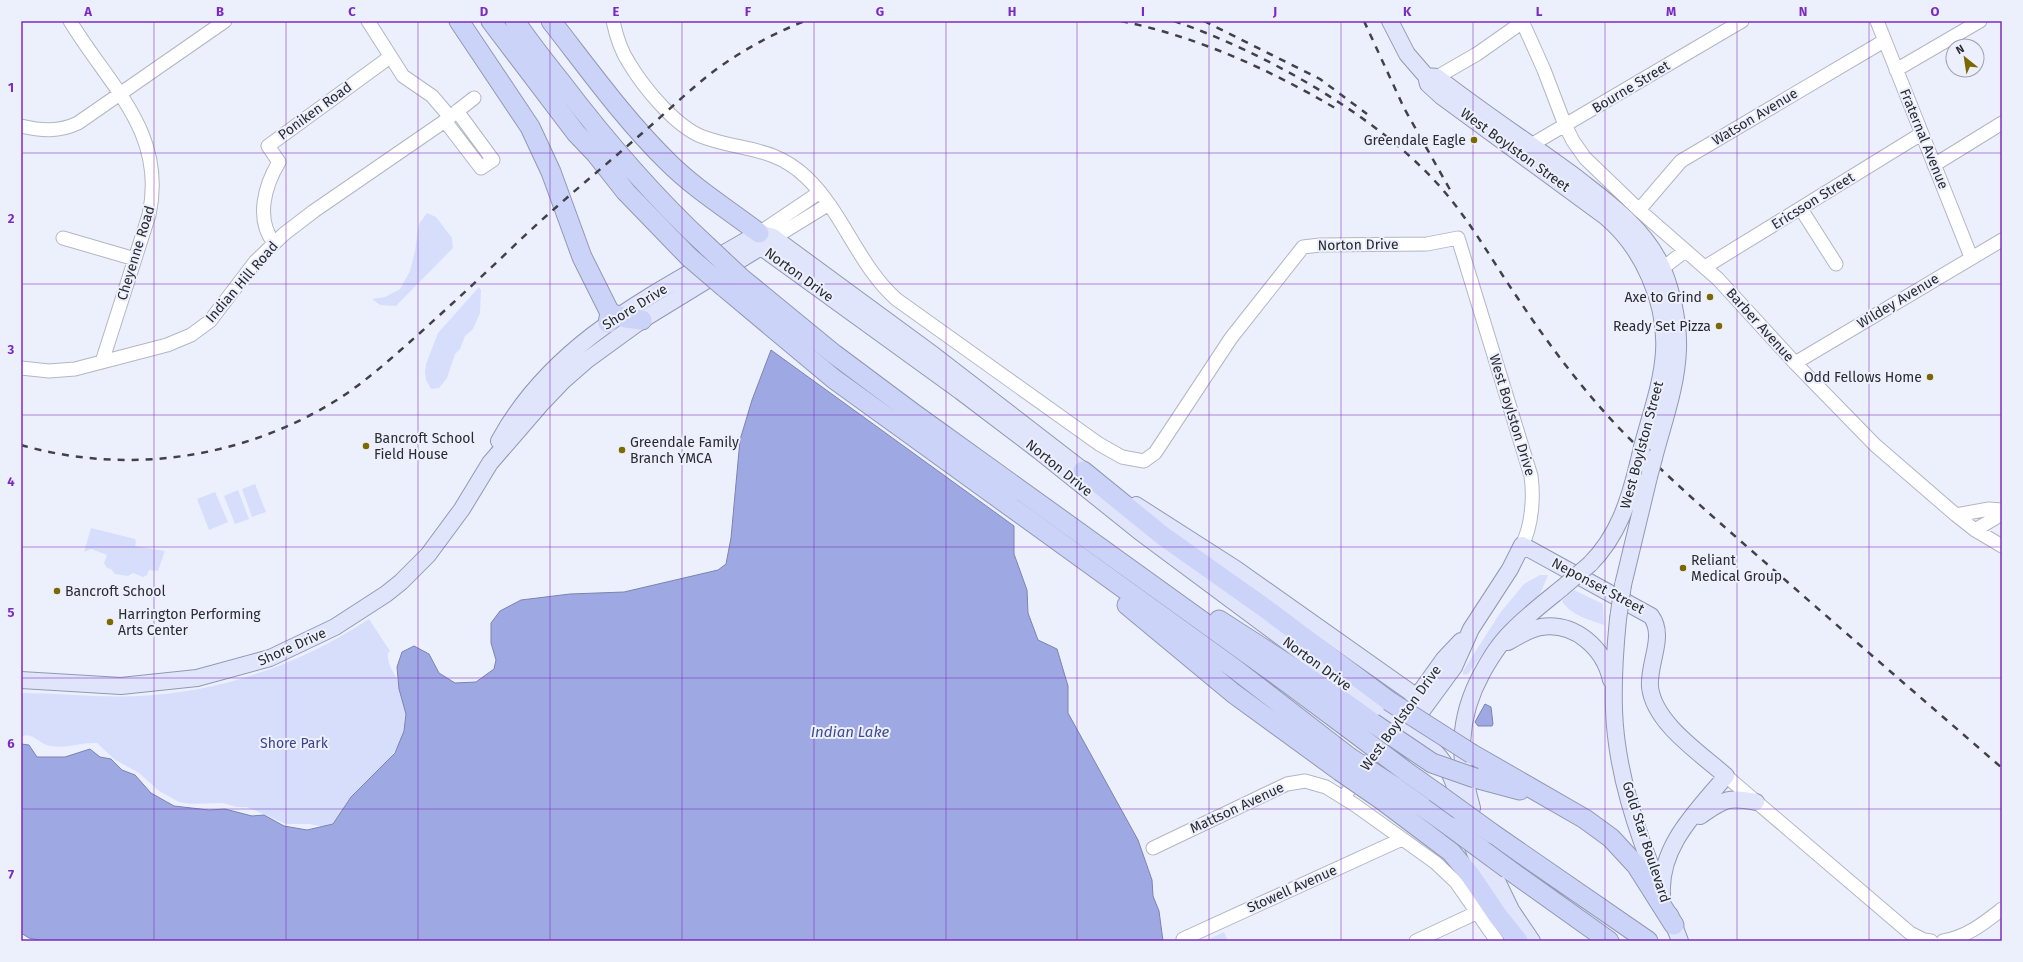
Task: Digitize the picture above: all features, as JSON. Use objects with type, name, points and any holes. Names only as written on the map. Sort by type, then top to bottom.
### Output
[{"type":"highway","points":[[459,21],[530,127],[551,172],[588,271],[612,317],[642,320]]},
{"type":"highway","points":[[491,21],[576,133],[596,154],[626,192],[690,257],[829,375],[1235,669],[1345,764],[1387,793],[1451,827],[1609,941]]},
{"type":"highway","points":[[515,21],[586,116],[644,182],[740,277],[842,360],[1277,675],[1404,770],[1493,834],[1648,941]]},
{"type":"highway","points":[[551,21],[632,122],[667,161],[764,239]]},
{"type":"highway","points":[[1083,471],[1163,536],[1262,606],[1389,701],[1472,754],[1585,819],[1611,838],[1636,865],[1677,933]]},
{"type":"highway","points":[[1072,528],[1152,576],[1281,659],[1432,763],[1475,778],[1516,789],[1585,819]]},
{"type":"highway","points":[[1387,793],[1451,852],[1466,869],[1498,916],[1518,941]]},
{"type":"main road","name":"West Boylston Street","points":[[1390,21],[1400,45],[1432,77],[1428,84],[1441,96],[1527,150],[1610,220],[1655,269],[1676,323],[1678,348],[1673,384],[1654,458]]},
{"type":"main road","name":"Shore Drive","points":[[490,463],[494,451],[505,430],[534,390],[571,351],[612,317],[764,239]]},
{"type":"main road","name":"Shore Drive","points":[[21,680],[121,686],[159,683],[216,674],[252,664],[288,651],[334,627],[371,605],[401,582],[428,555],[462,509],[490,463],[563,381],[587,360],[642,320],[764,239]]},
{"type":"main road","name":"Norton Drive","points":[[764,239],[942,360],[1083,471],[1236,569],[1422,701]]},
{"type":"main road","name":"Norton Drive","points":[[764,239],[1039,451],[1140,532],[1432,748],[1448,768],[1476,855],[1501,893]]},
{"type":"main road","name":"West Boylston Street","points":[[1532,941],[1501,893],[1486,855],[1474,814],[1463,767],[1462,734],[1467,707],[1472,694],[1494,651],[1513,629],[1590,564],[1604,548],[1621,519],[1631,492],[1660,378],[1664,345],[1655,269]]},
{"type":"main road","name":"Gold Star Boulevard","points":[[1654,458],[1622,585],[1614,654],[1614,695],[1618,745],[1624,782],[1649,862],[1677,933]]},
{"type":"main road","name":"West Boylston Drive","points":[[1402,727],[1422,701],[1454,667],[1471,629],[1510,569],[1522,546]]},
{"type":"main road","name":"Neponset Street","points":[[1522,546],[1651,616],[1658,631],[1650,678],[1650,687],[1657,708],[1669,725],[1726,776]]},
{"type":"main road","points":[[1494,651],[1521,635],[1540,627],[1555,627],[1570,630],[1586,639],[1599,654],[1607,668],[1614,695]]},
{"type":"main road","points":[[1662,895],[1662,879],[1666,860],[1674,842],[1726,776]]},
{"type":"main road","points":[[1687,824],[1720,801],[1736,798],[1756,802]]},
{"type":"street","name":"Cheyenne Road","points":[[70,21],[120,95],[142,132],[149,152],[153,172],[152,200],[102,362]]},
{"type":"street","points":[[21,126],[42,130],[65,128],[78,123],[224,21]]},
{"type":"street","points":[[368,21],[403,76],[432,96],[451,116]]},
{"type":"street","name":"Norton Drive","points":[[613,21],[619,42],[629,63],[643,84],[682,125],[702,137],[745,146],[774,156],[799,171],[820,192],[876,277],[896,299],[1099,444],[1118,455],[1139,461],[1144,461],[1155,452],[1230,338],[1303,247],[1320,245],[1427,244],[1458,238]]},
{"type":"street","points":[[1432,77],[1477,54],[1523,21]]},
{"type":"street","name":"Barber Avenue","points":[[1523,21],[1565,125],[1573,141],[1585,158],[1639,210],[1718,279],[1795,363],[1875,445],[1956,515],[1975,530],[2002,546]]},
{"type":"street","name":"Bourne Street","points":[[1527,150],[1565,125],[1742,21]]},
{"type":"street","name":"Fraternal Avenue","points":[[1877,21],[1971,257]]},
{"type":"street","points":[[1896,70],[1980,21]]},
{"type":"street","name":"Watson Avenue","points":[[1639,210],[1681,161],[1884,41]]},
{"type":"street","name":"Poniken Road","points":[[274,243],[266,222],[265,200],[268,182],[279,162],[268,146],[390,57]]},
{"type":"street","name":"Indian Hill Road","points":[[21,368],[39,371],[58,371],[102,362],[167,346],[200,330],[210,321],[255,262],[274,243],[314,211],[451,116],[474,98]]},
{"type":"street","points":[[1934,165],[2002,123]]},
{"type":"street","name":"Ericsson Street","points":[[1705,268],[1921,134]]},
{"type":"street","name":"Shore Drive","points":[[764,239],[820,192]]},
{"type":"street","name":"Shore Drive","points":[[764,239],[828,204]]},
{"type":"street","points":[[1801,209],[1836,264]]},
{"type":"street","points":[[63,238],[135,259]]},
{"type":"street","name":"West Boylston Drive","points":[[1458,238],[1531,476],[1531,509],[1526,539],[1522,546]]},
{"type":"street","name":"Wildey Avenue","points":[[1795,363],[1971,257],[2002,240]]},
{"type":"street","points":[[1655,269],[1685,251]]},
{"type":"street","points":[[1956,515],[1989,509],[2002,510]]},
{"type":"street","points":[[1975,530],[2002,514]]},
{"type":"street","name":"West Boylston Drive","points":[[1344,797],[1402,727]]},
{"type":"street","name":"West Boylston Drive","points":[[1355,805],[1402,727]]},
{"type":"street","points":[[1726,776],[1910,933],[1924,940],[1930,941]]},
{"type":"street","name":"Mattson Avenue","points":[[1153,848],[1291,783],[1312,782],[1326,786],[1344,797]]},
{"type":"street","points":[[1344,797],[1446,871],[1478,912],[1497,941]]},
{"type":"street","name":"Stowell Avenue","points":[[1183,939],[1402,839]]},
{"type":"street","points":[[1943,941],[1956,939],[1975,930],[2002,909]]},
{"type":"street","points":[[1416,941],[1478,912]]},
{"type":"green space","points":[[427,213],[436,217],[452,238],[453,248],[396,306],[380,305],[372,299],[385,297],[400,289],[410,271],[419,224]]},
{"type":"green space","points":[[479,287],[481,290],[480,313],[473,329],[465,336],[460,349],[455,354],[447,378],[439,388],[431,389],[426,380],[426,364],[438,333]]},
{"type":"green space","points":[[255,484],[266,512],[252,517],[242,489]]},
{"type":"green space","points":[[238,490],[249,519],[235,524],[224,496]]},
{"type":"green space","points":[[215,492],[228,522],[209,530],[197,499]]},
{"type":"green space","points":[[91,528],[135,539],[135,546],[165,551],[158,571],[149,570],[147,575],[143,577],[133,573],[128,576],[115,574],[111,569],[107,568],[104,563],[107,555],[91,549],[84,552]]},
{"type":"green space","points":[[1540,575],[1548,575],[1541,592],[1535,601],[1497,634],[1468,674],[1463,675],[1463,671],[1500,613],[1524,584]]},
{"type":"green space","points":[[1574,590],[1603,604],[1604,625],[1575,613],[1566,606],[1562,601]]},
{"type":"green space","name":"Shore Park","points":[[369,619],[390,651],[388,653],[389,663],[403,692],[406,711],[406,726],[401,740],[394,752],[351,797],[337,821],[331,828],[309,824],[286,824],[247,807],[237,807],[223,803],[190,804],[179,802],[159,791],[139,773],[114,759],[97,743],[56,747],[46,745],[30,736],[21,736],[21,693],[139,696],[200,689],[230,682],[288,662],[343,635]]},
{"type":"green space","points":[[1224,932],[1228,941],[1205,941]]},
{"type":"water","name":"Indian Lake","points":[[771,350],[1014,526],[1014,554],[1027,590],[1028,613],[1038,640],[1057,649],[1068,686],[1068,713],[1138,840],[1152,880],[1153,896],[1159,911],[1163,941],[43,941],[29,938],[21,933],[21,744],[29,745],[37,757],[65,757],[90,749],[100,757],[111,759],[122,770],[135,775],[151,793],[174,806],[209,810],[225,809],[252,816],[264,815],[284,826],[307,830],[333,824],[351,797],[395,753],[404,731],[406,714],[399,689],[397,667],[402,652],[414,646],[429,654],[439,673],[455,683],[476,682],[494,669],[496,660],[491,643],[491,623],[500,611],[521,600],[570,594],[624,592],[718,570],[726,564],[731,538],[740,440],[752,400]]},
{"type":"water","points":[[1485,704],[1491,707],[1493,724],[1492,726],[1478,726],[1475,722]]},
{"type":"railway","points":[[21,445],[62,454],[103,459],[145,460],[186,456],[226,447],[266,435],[304,419],[340,398],[382,367],[549,213],[650,127],[688,92],[718,68],[771,36],[805,21]]},
{"type":"railway","points":[[1121,21],[1179,36],[1235,57],[1288,82],[1340,111]]},
{"type":"railway","points":[[1174,21],[1247,51],[1285,70],[1323,92],[1359,116],[1392,141],[1422,168],[1448,196],[1467,221],[1554,350],[1592,398],[1620,429],[1657,466],[1716,519],[2002,768]]},
{"type":"railway","points":[[1204,21],[1320,79],[1367,114]]},
{"type":"railway","points":[[1364,21],[1404,108],[1453,195]]},
{"type":"place","name":"Greendale Eagle","points":[[1474,140]]},
{"type":"place","name":"Axe to Grind","points":[[1710,297]]},
{"type":"place","name":"Ready Set Pizza","points":[[1719,326]]},
{"type":"place","name":"Odd Fellows Home","points":[[1930,377]]},
{"type":"place","name":"Bancroft School Field House","points":[[366,446]]},
{"type":"place","name":"Greendale Family Branch YMCA","points":[[622,450]]},
{"type":"place","name":"Reliant Medical Group","points":[[1683,568]]},
{"type":"place","name":"Bancroft School","points":[[57,591]]},
{"type":"place","name":"Harrington Performing Arts Center","points":[[110,622]]}]
